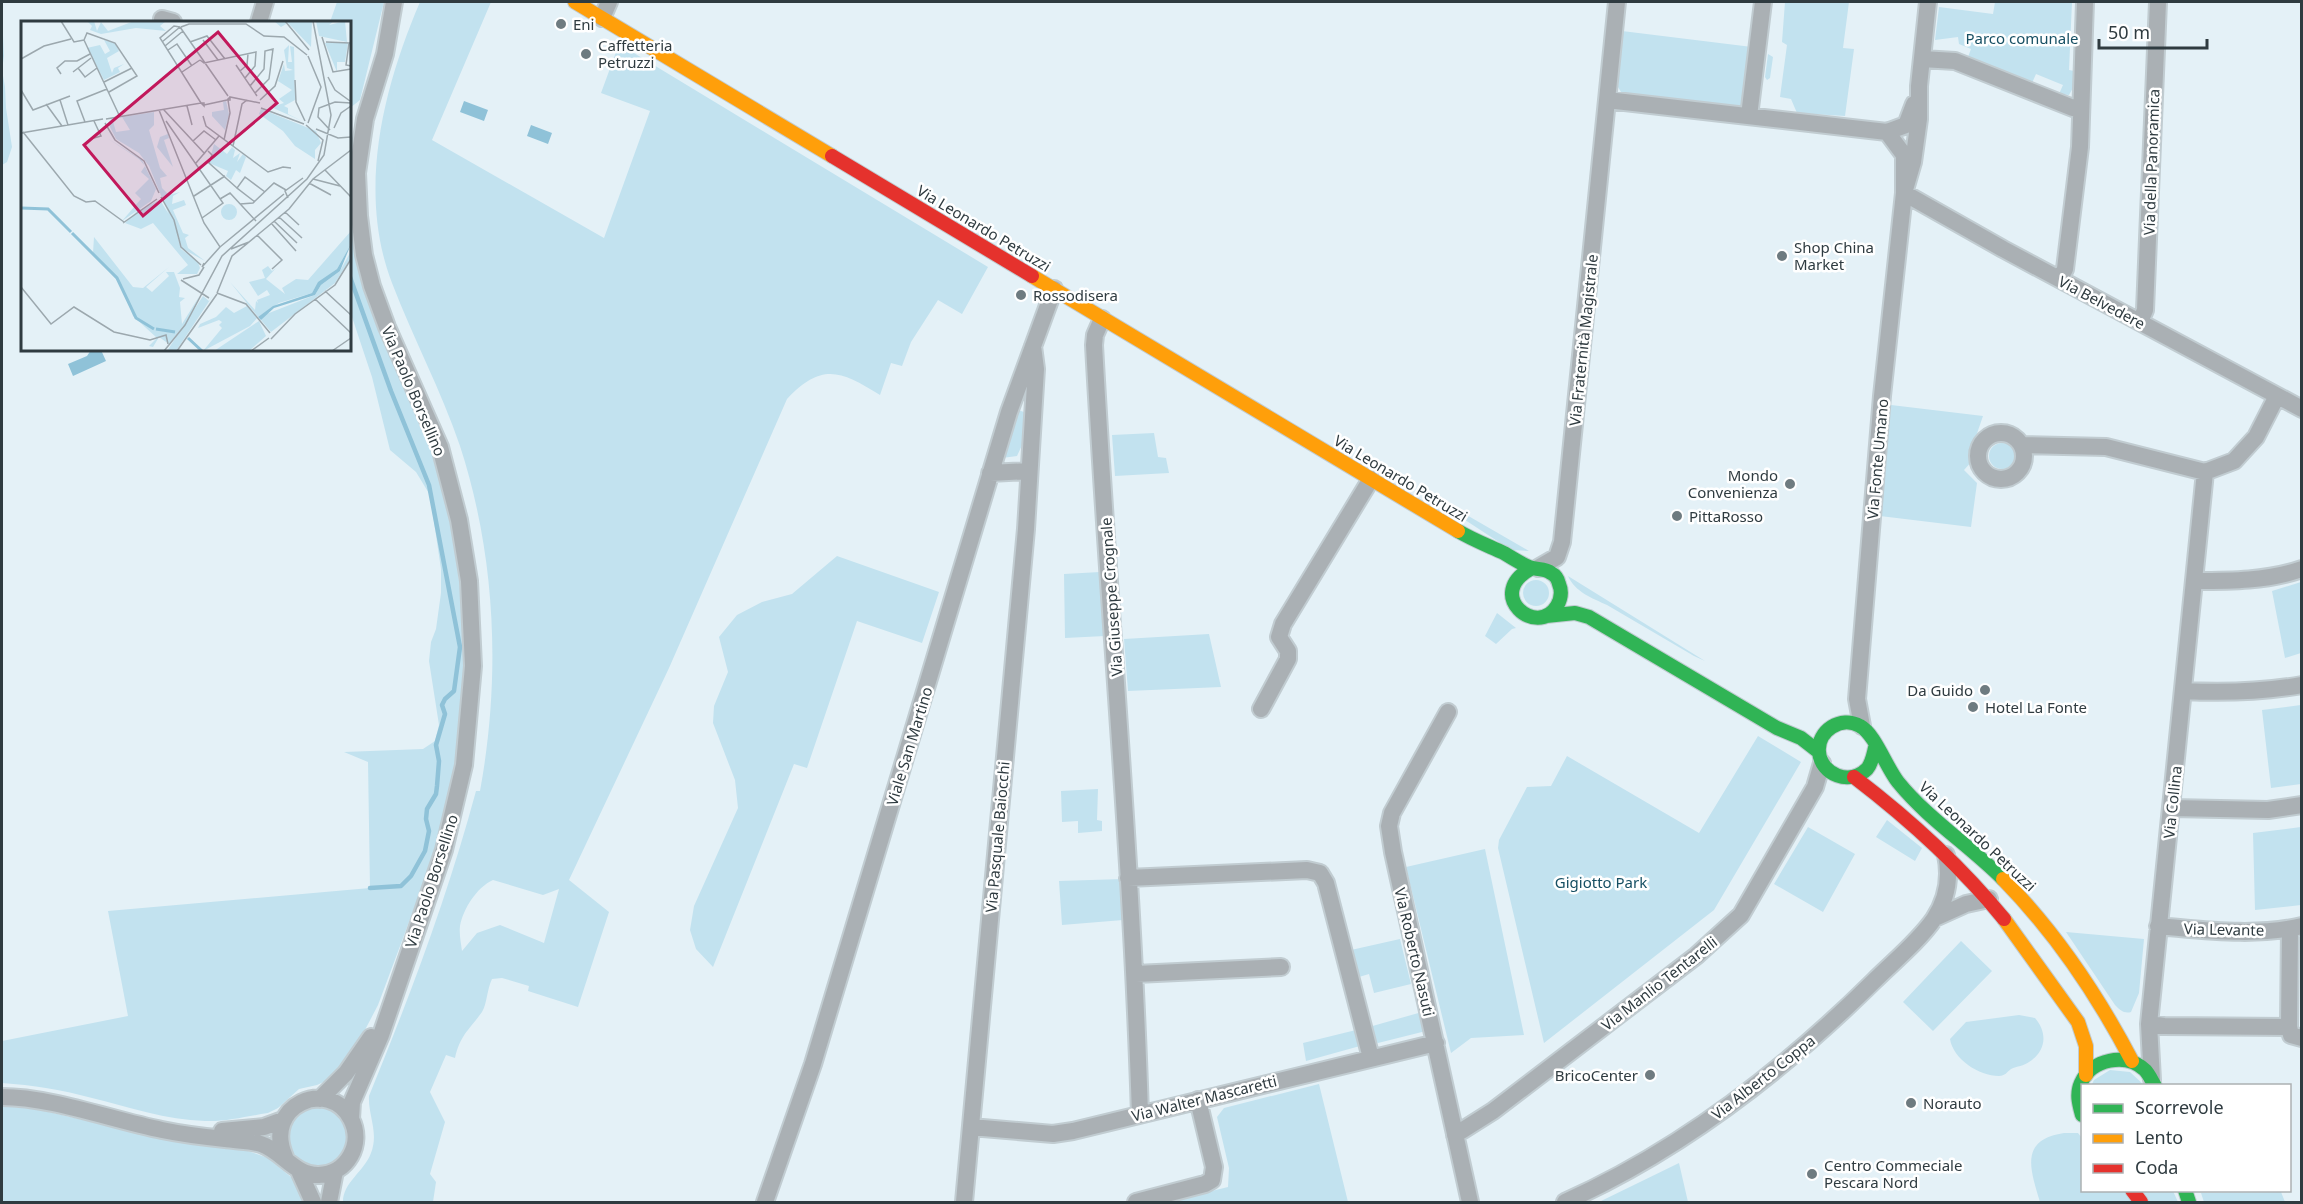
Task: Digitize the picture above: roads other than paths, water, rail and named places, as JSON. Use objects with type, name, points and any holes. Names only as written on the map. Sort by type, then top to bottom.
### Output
[{"type":"main road","name":"Via Leonardo Petruzzi","points":[[575,2],[1469,538],[1535,568]]},
{"type":"main road","name":"Via Leonardo Petruzzi","points":[[1469,538],[1507,576]]},
{"type":"main road","points":[[1535,568],[1552,573],[1561,587],[1783,719],[1816,728],[1844,722],[1862,726],[1869,732],[1875,747],[1874,759],[1868,769],[1854,777],[1835,775],[1806,741],[1777,728],[1589,617],[1575,613],[1537,618],[1520,612],[1515,605],[1507,576],[1519,575],[1535,568]]},
{"type":"main road","points":[[1546,616],[1560,601],[1561,587]]},
{"type":"main road","points":[[1816,728],[1821,740],[1821,758]]},
{"type":"main road","name":"Via Leonardo Petruzzi","points":[[1875,747],[1899,784],[1914,801],[1999,876],[2046,927],[2077,967],[2134,1062],[2145,1070],[2154,1083]]},
{"type":"main road","name":"Via Leonardo Petruzzi","points":[[1854,777],[1897,809],[1946,853],[1989,899],[2017,935],[2075,1017],[2082,1031],[2087,1052],[2086,1075],[2082,1084]]},
{"type":"main road","name":"Via Leonardo Petruzzi","points":[[1989,899],[2010,908],[2029,925],[2107,1029],[2120,1037]]},
{"type":"main road","points":[[2086,1075],[2098,1064],[2107,1060],[2134,1062]]},
{"type":"main road","name":"Via Leonardo Petruzzi","points":[[2081,1086],[2078,1101],[2081,1112]]},
{"type":"street","points":[[259,21],[265,2]]},
{"type":"street","name":"Via Paolo Borsellino","points":[[351,1119],[352,1102],[381,1035],[388,1007],[444,850],[464,765],[473,666],[469,581],[456,509],[440,447],[387,327],[372,286],[364,255],[359,216],[356,139],[365,119],[384,54],[394,2]]},
{"type":"street","name":"Via Paolo Borsellino","points":[[384,54],[405,2]]},
{"type":"street","points":[[602,18],[609,2]]},
{"type":"street","name":"Via Fraternità Magistrale","points":[[1535,568],[1557,557],[1562,542],[1617,2]]},
{"type":"street","points":[[1749,116],[1763,2]]},
{"type":"street","name":"Via Fonte Umano","points":[[1904,193],[1913,162],[1919,119],[1919,86],[1928,2]]},
{"type":"street","points":[[2060,279],[2065,269],[2080,147],[2085,2]]},
{"type":"street","name":"Via della Panoramica","points":[[2140,322],[2145,309],[2158,2]]},
{"type":"street","points":[[1922,59],[1955,61],[2073,108],[2081,109]]},
{"type":"street","name":"Via Fonte Umano","points":[[1862,726],[1858,708],[1859,674],[1882,396],[1904,193],[1904,155],[1887,132],[1906,125],[1919,86]]},
{"type":"street","points":[[1607,100],[1887,132]]},
{"type":"street","name":"Via Belvedere","points":[[1904,193],[2301,409]]},
{"type":"street","name":"Viale San Martino","points":[[765,1203],[813,1064],[1015,393],[1054,289]]},
{"type":"street","name":"Via Giuseppe Crognale","points":[[1102,319],[1095,335],[1095,356],[1136,974],[1140,1115]]},
{"type":"street","name":"Via Pasquale Baiocchi","points":[[964,1203],[1026,529],[1036,369],[1033,344]]},
{"type":"street","points":[[1015,393],[1034,400]]},
{"type":"street","points":[[2022,446],[2106,447],[2205,472],[2234,461],[2256,437],[2277,396]]},
{"type":"street","points":[[990,473],[1029,471]]},
{"type":"street","name":"Via Collina","points":[[2154,1083],[2148,1027],[2205,472]]},
{"type":"street","points":[[1261,709],[1288,659],[1288,651],[1279,637],[1283,624],[1371,479]]},
{"type":"street","points":[[2195,581],[2236,581],[2285,574],[2301,569]]},
{"type":"street","points":[[2184,691],[2217,693],[2268,691],[2301,685]]},
{"type":"street","name":"Via Roberto Nasuti","points":[[1448,712],[1395,805],[1389,826],[1470,1203]]},
{"type":"street","name":"Via Manlio Tentarelli","points":[[1455,1135],[1493,1111],[1696,956],[1742,915],[1815,787],[1821,758]]},
{"type":"street","name":"Via Manlio Tentarelli","points":[[1815,787],[1835,775]]},
{"type":"street","points":[[2172,808],[2268,810],[2301,805]]},
{"type":"street","name":"Via Alberto Coppa","points":[[1935,918],[1949,883],[1950,874],[1946,853]]},
{"type":"street","points":[[1128,878],[1307,870],[1320,873],[1326,883],[1371,1058]]},
{"type":"street","name":"Via Alberto Coppa","points":[[1565,1203],[1601,1186],[1684,1137],[1787,1062],[1854,1001],[1935,918],[1966,904],[1989,899]]},
{"type":"street","name":"Via Levante","points":[[2158,926],[2233,932],[2296,928],[2295,1033]]},
{"type":"street","points":[[1136,974],[1281,967]]},
{"type":"street","name":"Via Paolo Borsellino","points":[[320,1099],[352,1065],[388,1007]]},
{"type":"street","points":[[2120,1037],[2134,1038],[2148,1027],[2164,1026],[2295,1033]]},
{"type":"street","name":"Via Collina","points":[[2134,1062],[2148,1027]]},
{"type":"street","name":"Via Walter Mascaretti","points":[[971,1127],[1053,1134],[1073,1131],[1436,1043]]},
{"type":"street","points":[[2,1097],[70,1108],[164,1131],[260,1143],[285,1158],[299,1171],[313,1203]]},
{"type":"street","points":[[285,1158],[280,1146],[279,1133],[289,1111],[309,1100],[320,1099],[338,1105],[351,1119],[355,1128],[354,1148],[350,1158],[335,1172],[317,1175],[299,1171]]},
{"type":"street","points":[[1136,1203],[1206,1184],[1212,1180],[1214,1167],[1198,1100]]},
{"type":"street","points":[[191,1133],[264,1127],[283,1120]]},
{"type":"street","points":[[329,1203],[335,1172]]},
{"type":"waterway","points":[[351,280],[391,391],[429,485],[460,647],[454,691],[442,705],[445,714],[436,745],[439,761],[437,786],[436,794],[427,809],[426,819],[429,831],[425,851],[411,876],[401,886],[370,888]]},
{"type":"place","name":"Eni","points":[[561,24]]},
{"type":"place","name":"Caffetteria Petruzzi","points":[[586,54]]},
{"type":"place","name":"Shop China Market","points":[[1782,256]]},
{"type":"place","name":"Rossodisera","points":[[1021,295]]},
{"type":"place","name":"Mondo Convenienza","points":[[1790,484]]},
{"type":"place","name":"PittaRosso","points":[[1677,516]]},
{"type":"place","name":"Da Guido","points":[[1985,690]]},
{"type":"place","name":"Hotel La Fonte","points":[[1973,707]]},
{"type":"place","name":"BricoCenter","points":[[1650,1075]]},
{"type":"place","name":"Norauto","points":[[1911,1103]]},
{"type":"place","name":"Centro Commeciale Pescara Nord","points":[[1812,1174]]},
{"type":"park label","name":"Parco comunale","points":[[2022,38]]},
{"type":"park label","name":"Gigiotto Park","points":[[1601,882]]}]
